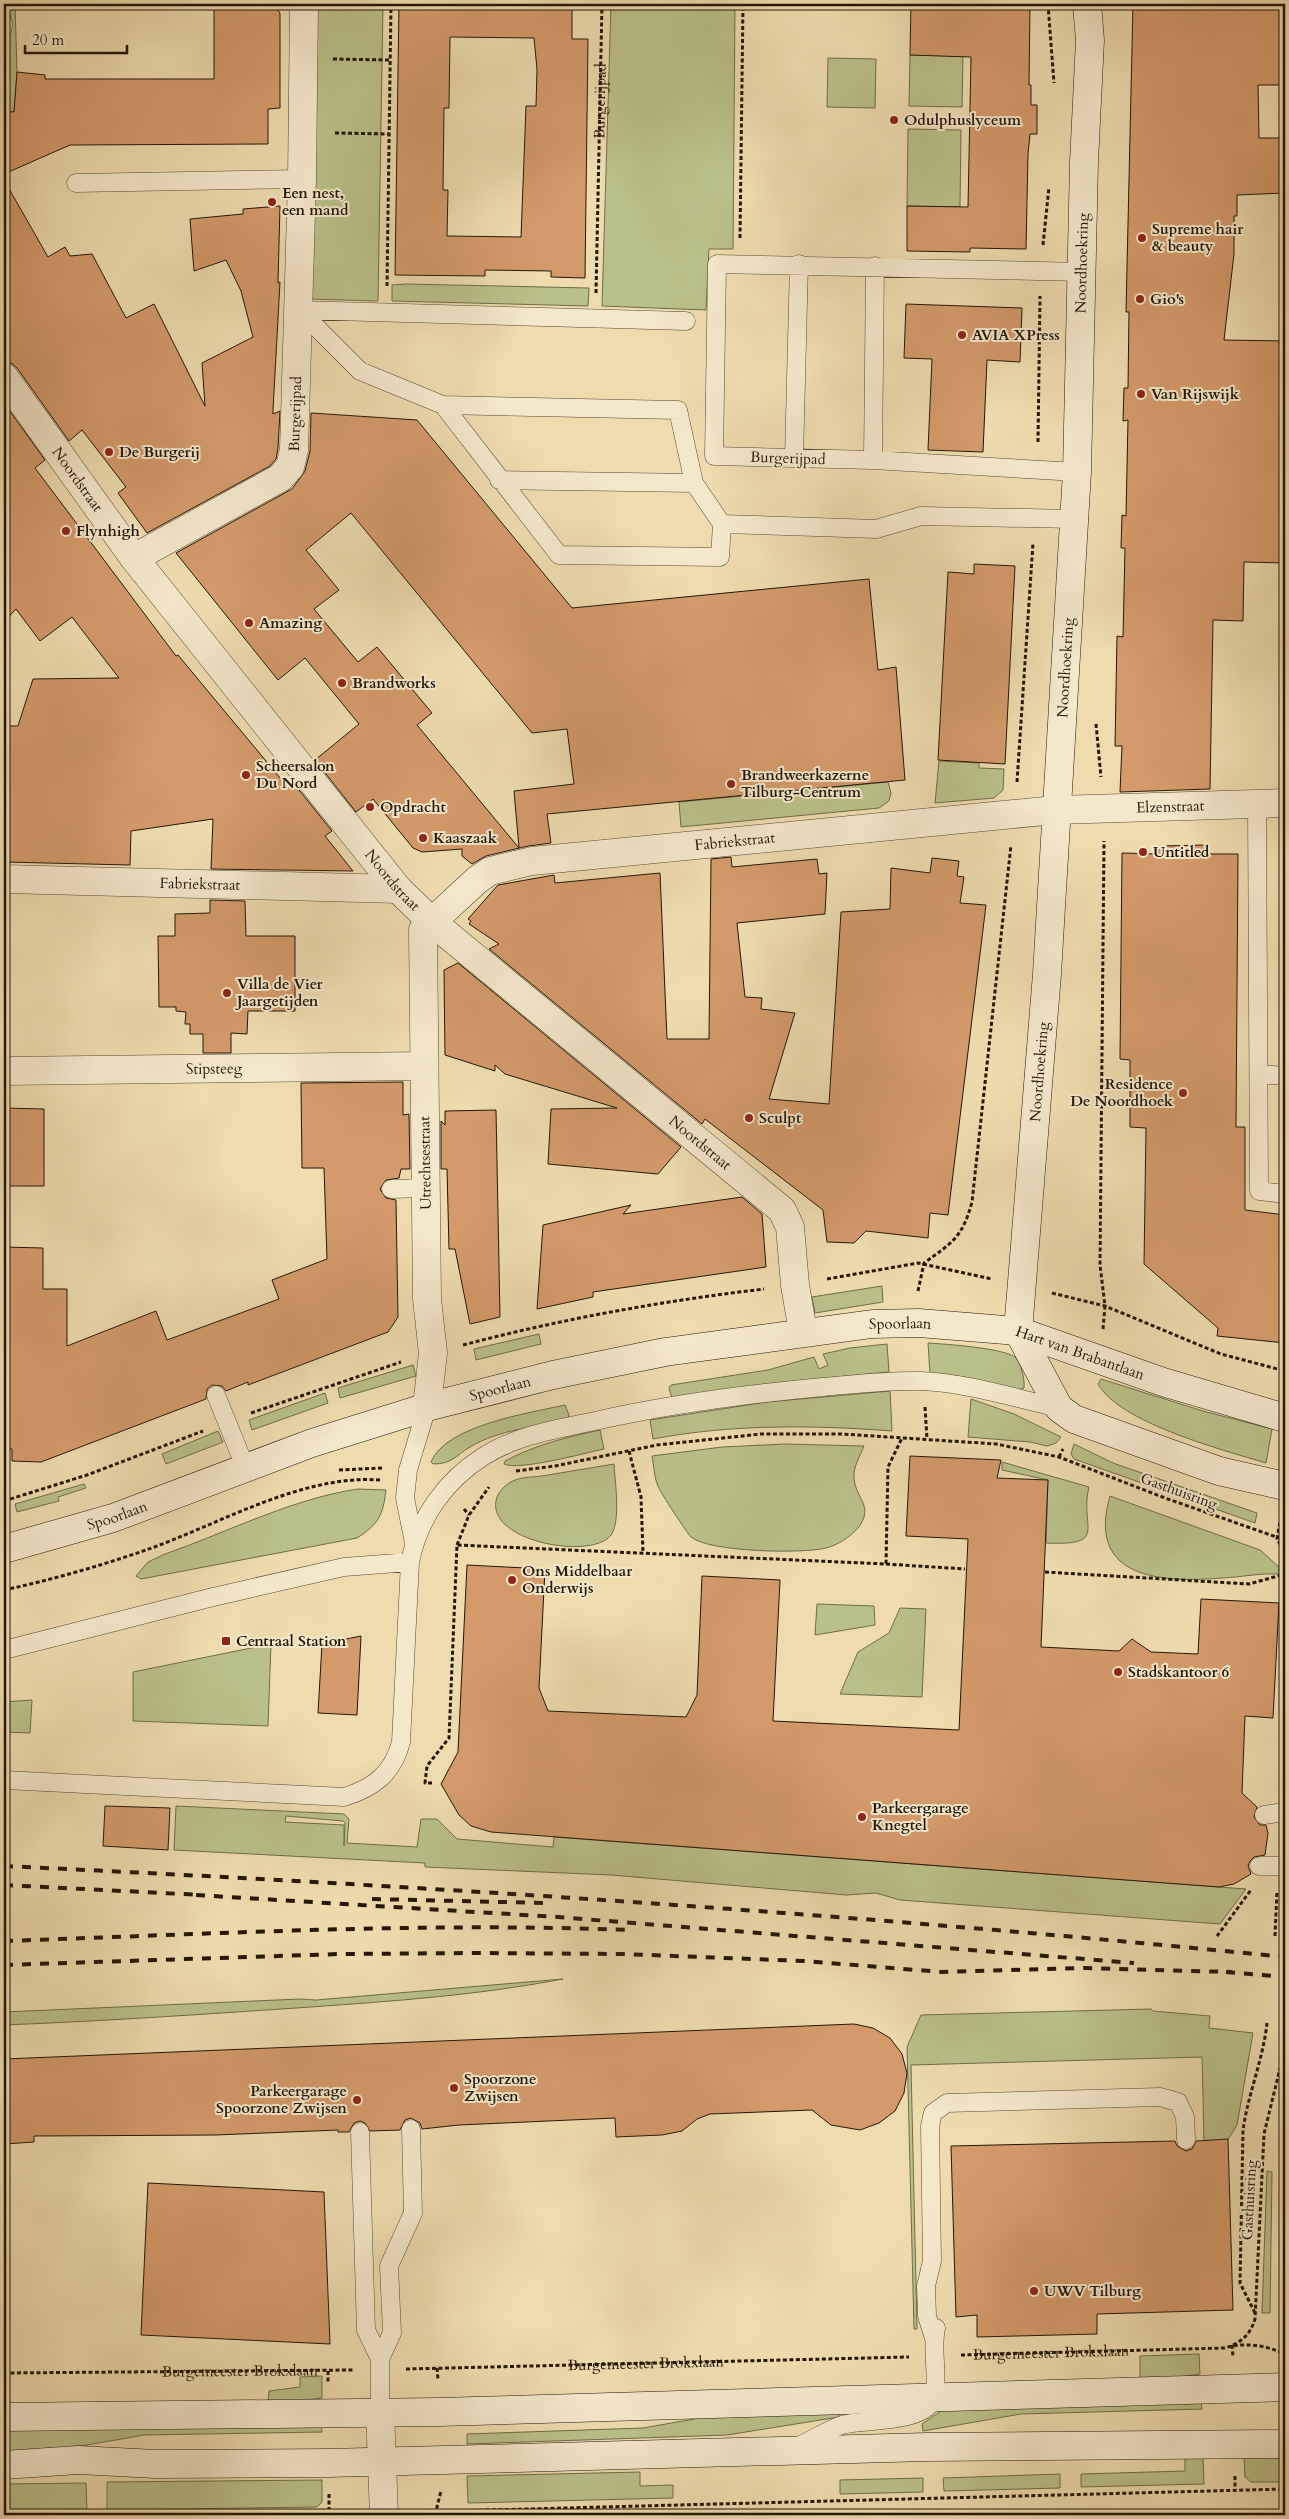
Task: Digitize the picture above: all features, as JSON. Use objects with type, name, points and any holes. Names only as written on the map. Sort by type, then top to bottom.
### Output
[{"type":"street","name":"Burgerijpad","points":[[134,558],[280,478],[290,467],[294,450],[299,310],[304,4]]},
{"type":"street","name":"Noordhoekring","points":[[1018,1331],[1047,974],[1077,472],[1084,162],[1090,40],[1087,4]]},
{"type":"street","name":"Noordstraat","points":[[4,377],[134,558],[398,889],[432,922],[782,1210],[790,1227],[795,1285],[803,1332]]},
{"type":"street","name":"Elzenstraat","points":[[1056,810],[1285,803]]},
{"type":"street","name":"Fabriekstraat","points":[[432,922],[477,880],[490,872],[532,861],[1056,810]]},
{"type":"street","name":"Fabriekstraat","points":[[4,879],[398,889]]},
{"type":"street","name":"Utrechtsestraat","points":[[426,1406],[433,1353],[427,1299],[424,930],[432,922]]},
{"type":"street","name":"Stipsteeg","points":[[4,1071],[424,1066]]},
{"type":"street","name":"Spoorlaan","points":[[4,1549],[113,1518],[321,1440],[426,1406],[553,1375],[618,1362],[803,1332],[872,1324],[919,1323],[1018,1331]]},
{"type":"street","name":"Hart van Brabantlaan","points":[[1018,1331],[1059,1408],[1074,1419],[1219,1471],[1285,1486]]},
{"type":"street","name":"Hart van Brabantlaan","points":[[1018,1331],[1164,1382],[1285,1418]]},
{"type":"street","points":[[4,2418],[380,2412],[1285,2387]]},
{"type":"street","points":[[380,2412],[384,2514]]},
{"type":"street","points":[[4,2465],[78,2460],[156,2464],[382,2462],[927,2447],[1285,2444]]},
{"type":"lane","points":[[76,183],[302,179]]},
{"type":"lane","name":"Burgerijpad","points":[[1077,472],[873,460],[714,456],[717,264],[798,264],[1083,272]]},
{"type":"lane","points":[[794,458],[798,264]]},
{"type":"lane","points":[[873,460],[876,266]]},
{"type":"lane","points":[[299,310],[686,321]]},
{"type":"lane","points":[[299,310],[360,370],[443,405],[678,410],[694,483],[722,524],[720,557],[558,555],[443,405]]},
{"type":"lane","points":[[499,480],[694,483]]},
{"type":"lane","points":[[722,524],[876,529],[921,516],[1035,517],[1074,520]]},
{"type":"lane","points":[[1257,804],[1259,1191],[1285,1194]]},
{"type":"lane","points":[[1259,1074],[1285,1076]]},
{"type":"lane","points":[[392,1189],[425,1188]]},
{"type":"lane","points":[[4,1780],[344,1797],[371,1786],[391,1767],[400,1742],[410,1562],[414,1543],[442,1494],[468,1467],[510,1443],[537,1434],[620,1415],[720,1398],[880,1382],[923,1382],[972,1388],[1059,1408]]},
{"type":"lane","points":[[216,1395],[246,1469]]},
{"type":"lane","points":[[414,1543],[405,1498],[406,1483],[426,1406]]},
{"type":"lane","points":[[4,1650],[214,1596],[344,1567],[410,1562]]},
{"type":"lane","points":[[1264,1815],[1285,1812]]},
{"type":"lane","points":[[1259,1866],[1285,1866]]},
{"type":"lane","points":[[789,2451],[843,2425],[900,2419],[927,2406],[934,2398],[934,2338],[939,2315],[939,2287],[932,2261],[930,2126],[934,2113],[946,2103],[1160,2097],[1178,2102],[1184,2117],[1186,2140]]},
{"type":"lane","points":[[380,2412],[380,2364],[392,2333],[389,2266],[413,2213],[410,2130]]},
{"type":"lane","points":[[360,2132],[366,2330],[380,2364]]},
{"type":"path","points":[[386,313],[391,4]]},
{"type":"path","name":"Burgerijpad","points":[[595,318],[602,4]]},
{"type":"path","points":[[740,263],[743,4]]},
{"type":"path","points":[[1048,4],[1054,61],[1054,90]]},
{"type":"path","points":[[304,59],[390,60]]},
{"type":"path","points":[[303,132],[389,134]]},
{"type":"path","points":[[1038,470],[1040,272],[1050,181]]},
{"type":"path","points":[[4,1501],[88,1475],[346,1379],[433,1353],[523,1330],[635,1307],[795,1285],[924,1263],[957,1239],[966,1224],[972,1202],[1014,814],[1035,517]]},
{"type":"path","points":[[1096,721],[1104,808],[1100,1265],[1105,1306],[1221,1354],[1285,1371]]},
{"type":"path","points":[[886,1564],[888,1467],[902,1438]]},
{"type":"path","name":"Gasthuisring","points":[[927,1439],[996,1444],[1059,1457],[1277,1539]]},
{"type":"path","points":[[629,1451],[641,1497],[643,1553]]},
{"type":"path","points":[[4,1590],[146,1550],[293,1492],[332,1482],[361,1479],[406,1483]]},
{"type":"path","points":[[432,1783],[425,1783],[427,1766],[449,1738],[457,1545],[469,1515],[491,1485]]},
{"type":"path","points":[[442,1494],[460,1503],[469,1515]]},
{"type":"path","points":[[1277,1539],[1285,1540]]},
{"type":"path","points":[[1277,1539],[1285,1553]]},
{"type":"path","points":[[457,1545],[966,1569]]},
{"type":"path","points":[[1046,1572],[1249,1584],[1285,1574]]},
{"type":"path","points":[[1275,1936],[1278,1883]]},
{"type":"path","points":[[1217,1936],[1251,1889],[1258,1886]]},
{"type":"path","points":[[1255,2314],[1240,2283],[1243,2130],[1246,2108],[1263,2050],[1267,2023]]},
{"type":"path","name":"Gasthuisring","points":[[1232,2345],[1244,2339],[1252,2328],[1255,2314],[1264,2134],[1285,2048]]},
{"type":"path","name":"Burgemeester Brokxlaan","points":[[4,2373],[380,2364],[934,2356],[1224,2348],[1232,2345],[1265,2345],[1285,2354]]},
{"type":"path","points":[[241,2515],[384,2514],[438,2511],[1285,2489]]},
{"type":"path","points":[[436,2515],[438,2511]]},
{"type":"green space","points":[[4,4],[15,4],[17,72],[14,112],[4,111],[4,92],[9,75],[4,63],[4,39],[11,32],[13,24],[10,16],[4,9]]},
{"type":"green space","points":[[315,4],[383,4],[378,301],[307,299]]},
{"type":"green space","points":[[611,4],[735,4],[733,249],[709,249],[706,310],[602,306]]},
{"type":"green space","points":[[910,55],[963,56],[962,107],[909,106]]},
{"type":"green space","points":[[828,58],[876,59],[875,108],[827,107]]},
{"type":"green space","points":[[908,129],[961,130],[960,207],[907,206]]},
{"type":"green space","points":[[392,285],[589,288],[588,306],[392,301]]},
{"type":"green space","points":[[939,761],[979,763],[979,768],[1004,769],[1003,790],[994,798],[935,803]]},
{"type":"green space","points":[[888,782],[891,793],[889,801],[879,808],[681,827],[679,802]]},
{"type":"green space","points":[[882,1286],[883,1302],[815,1313],[812,1297]]},
{"type":"green space","points":[[539,1334],[541,1344],[476,1360],[474,1349]]},
{"type":"green space","points":[[928,1343],[974,1347],[1010,1355],[1016,1358],[1019,1364],[1024,1388],[1018,1390],[964,1377],[930,1373]]},
{"type":"green space","points":[[887,1344],[889,1372],[774,1383],[672,1398],[669,1388],[671,1385],[768,1370],[814,1357],[819,1369],[828,1365],[823,1354],[850,1348]]},
{"type":"green space","points":[[413,1365],[416,1376],[340,1398],[338,1388]]},
{"type":"green space","points":[[1101,1379],[1203,1411],[1272,1429],[1266,1463],[1200,1443],[1149,1423],[1127,1411],[1110,1398],[1098,1384]]},
{"type":"green space","points":[[890,1391],[892,1431],[772,1427],[683,1434],[653,1439],[650,1420],[767,1402]]},
{"type":"green space","points":[[325,1393],[328,1403],[252,1430],[249,1420]]},
{"type":"green space","points":[[971,1399],[1014,1414],[1061,1437],[1056,1443],[1047,1446],[1030,1442],[968,1437]]},
{"type":"green space","points":[[565,1405],[569,1415],[568,1418],[493,1436],[470,1447],[445,1463],[433,1464],[431,1462],[440,1449],[453,1439],[471,1430],[511,1417]]},
{"type":"green space","points":[[600,1430],[604,1449],[537,1463],[512,1466],[504,1464],[505,1461],[516,1455],[540,1446]]},
{"type":"green space","points":[[218,1431],[223,1442],[166,1464],[162,1454]]},
{"type":"green space","points":[[785,1444],[864,1446],[856,1466],[854,1478],[857,1491],[863,1502],[865,1514],[858,1528],[839,1543],[814,1550],[777,1551],[735,1549],[701,1542],[691,1537],[663,1496],[657,1483],[652,1456],[722,1447]]},
{"type":"green space","points":[[1074,1444],[1113,1463],[1257,1513],[1255,1523],[1074,1459],[1071,1454]]},
{"type":"green space","points":[[1002,1462],[1089,1487],[1087,1501],[1088,1531],[1085,1537],[1078,1541],[1066,1543],[1046,1543],[1048,1480],[1002,1470]]},
{"type":"green space","points":[[614,1464],[617,1501],[616,1521],[611,1535],[600,1543],[583,1546],[563,1546],[541,1542],[521,1535],[506,1525],[497,1512],[498,1494],[510,1482],[523,1478]]},
{"type":"green space","points":[[84,1484],[86,1488],[58,1497],[59,1501],[17,1512],[15,1504]]},
{"type":"green space","points":[[358,1489],[386,1490],[379,1518],[357,1538],[141,1579],[136,1576],[148,1562],[165,1554],[284,1508],[308,1500]]},
{"type":"green space","points":[[1110,1496],[1260,1550],[1279,1567],[1279,1574],[1229,1578],[1175,1579],[1153,1576],[1134,1570],[1119,1560],[1109,1545],[1105,1524]]},
{"type":"green space","points":[[817,1604],[874,1606],[875,1625],[815,1635]]},
{"type":"green space","points":[[900,1608],[926,1609],[922,1697],[840,1694],[858,1652],[889,1633]]},
{"type":"green space","points":[[271,1644],[268,1726],[133,1721],[133,1672]]},
{"type":"green space","points":[[32,1700],[30,1733],[4,1732],[4,1702]]},
{"type":"green space","points":[[176,1806],[344,1814],[349,1819],[347,1843],[417,1847],[421,1819],[437,1819],[457,1839],[553,1847],[554,1837],[1246,1889],[1220,1924],[900,1900],[876,1893],[846,1895],[611,1875],[425,1867],[425,1863],[174,1850]],"holes":[[[286,1816],[343,1821],[345,1823],[344,1846],[344,1825],[285,1822]]]},
{"type":"green space","points":[[563,1979],[532,1985],[437,1997],[157,2017],[4,2025],[4,2012],[300,1999],[316,2000]]},
{"type":"green space","points":[[1151,2009],[1153,2011],[1210,2016],[1209,2028],[1253,2033],[1237,2125],[1227,2141],[1204,2141],[1202,2057],[911,2065],[917,2329],[914,2329],[907,2047],[921,2015]]},
{"type":"green space","points":[[1267,2171],[1272,2172],[1270,2313],[1262,2313]]},
{"type":"green space","points":[[1199,2354],[1200,2374],[1140,2383],[1140,2356]]},
{"type":"green space","points":[[322,2376],[322,2398],[268,2404],[269,2391],[300,2387],[300,2377]]},
{"type":"green space","points":[[1201,2400],[1202,2409],[1021,2414],[923,2431],[922,2424],[947,2407]]},
{"type":"green space","points":[[839,2409],[839,2417],[727,2435],[467,2444],[467,2434],[643,2428],[717,2415]]},
{"type":"green space","points":[[321,2422],[322,2432],[144,2435],[64,2449],[4,2452],[4,2426]]},
{"type":"green space","points":[[1185,2457],[1203,2457],[1204,2484],[1081,2487],[1081,2474],[1185,2471]]},
{"type":"green space","points":[[1244,2457],[1285,2457],[1285,2482],[1251,2482],[1245,2477]]},
{"type":"green space","points":[[640,2472],[640,2486],[673,2485],[673,2498],[468,2503],[467,2476]]},
{"type":"green space","points":[[1060,2474],[1060,2488],[944,2491],[943,2478]]},
{"type":"green space","points":[[923,2478],[923,2492],[840,2494],[840,2480]]},
{"type":"green space","points":[[322,2480],[322,2502],[317,2507],[107,2510],[107,2482]]},
{"type":"green space","points":[[86,2483],[87,2510],[4,2511],[4,2484]]},
{"type":"building","points":[[214,4],[273,4],[280,13],[280,108],[268,109],[268,144],[70,145],[4,174],[4,111],[14,112],[17,72],[45,75],[45,79],[214,79]]},
{"type":"building","points":[[399,4],[572,4],[572,39],[588,39],[585,278],[551,277],[551,271],[485,270],[485,276],[395,275]],"holes":[[[450,37],[534,38],[537,69],[536,106],[526,106],[521,237],[447,236],[448,190],[443,190],[444,108],[449,108]]]},
{"type":"building","points":[[911,4],[1030,4],[1029,85],[1031,85],[1031,105],[1037,105],[1037,134],[1030,134],[1028,154],[1026,249],[970,248],[970,252],[907,251],[907,206],[968,207],[971,57],[910,55]]},
{"type":"building","points":[[1133,4],[1285,4],[1285,85],[1258,85],[1259,138],[1285,138],[1285,193],[1237,195],[1237,216],[1234,216],[1234,254],[1224,340],[1285,341],[1285,563],[1244,562],[1243,621],[1213,620],[1210,789],[1120,792],[1122,746],[1115,746],[1117,636],[1123,637],[1125,548],[1121,548],[1122,515],[1126,516],[1128,420],[1123,421],[1124,388],[1128,388],[1129,312],[1126,312]]},
{"type":"building","points":[[4,180],[48,257],[65,247],[70,256],[92,254],[126,318],[154,304],[205,406],[202,363],[253,337],[241,291],[226,260],[194,271],[190,219],[243,214],[243,209],[280,206],[278,283],[280,282],[273,414],[280,411],[276,459],[270,466],[147,533],[118,493],[126,487],[82,430],[69,441],[17,368],[11,363],[4,362]]},
{"type":"building","points":[[906,304],[1022,308],[1020,362],[987,360],[983,452],[928,450],[932,359],[904,358]]},
{"type":"building","points":[[4,403],[45,460],[35,468],[176,656],[178,655],[286,785],[291,780],[332,831],[325,836],[353,871],[211,869],[213,819],[131,831],[130,865],[4,862],[4,726],[18,726],[33,679],[119,678],[72,617],[40,641],[16,609],[4,622]]},
{"type":"building","points":[[311,413],[417,420],[572,608],[869,579],[878,670],[896,667],[905,780],[547,814],[551,843],[528,846],[486,856],[472,864],[462,856],[462,849],[422,852],[413,848],[373,799],[356,812],[315,760],[359,724],[305,658],[278,680],[176,553],[292,489],[305,471],[310,451]],"holes":[[[351,513],[532,733],[567,729],[574,784],[514,791],[519,848],[417,725],[432,713],[377,647],[358,662],[314,609],[339,590],[306,550]]]},
{"type":"building","points":[[974,564],[1015,566],[1005,764],[938,760],[948,572],[974,574]]},
{"type":"building","name":"Residence De Noordhoek","points":[[1206,845],[1206,854],[1238,854],[1236,1127],[1245,1127],[1245,1210],[1285,1215],[1285,1343],[1217,1336],[1218,1328],[1144,1264],[1146,1128],[1130,1127],[1130,1060],[1120,1059],[1122,853],[1158,854],[1159,846]]},
{"type":"building","points":[[731,857],[732,867],[817,859],[819,874],[827,873],[825,914],[737,923],[745,997],[762,998],[761,1009],[795,1013],[769,1099],[829,1104],[841,912],[890,909],[891,868],[930,873],[932,858],[959,861],[957,876],[964,877],[960,903],[986,905],[948,1215],[930,1213],[928,1238],[866,1231],[854,1243],[827,1242],[823,1210],[705,1119],[702,1124],[489,949],[499,944],[469,924],[471,921],[468,919],[498,885],[554,875],[555,883],[660,873],[667,1039],[709,1039],[711,859]]},
{"type":"building","name":"Villa de Vier Jaargetijden","points":[[210,900],[245,901],[246,936],[295,936],[295,1011],[248,1011],[247,1034],[231,1033],[231,1053],[203,1053],[203,1034],[190,1034],[190,1024],[185,1024],[186,1012],[176,1011],[176,1007],[159,1007],[158,936],[175,936],[175,914],[210,913]]},
{"type":"building","points":[[458,963],[681,1147],[658,1174],[548,1164],[551,1109],[617,1108],[505,1074],[495,1065],[495,1071],[445,1055],[444,970]]},
{"type":"building","points":[[403,1082],[403,1115],[409,1114],[410,1169],[401,1169],[399,1178],[386,1180],[380,1189],[386,1198],[396,1200],[398,1317],[388,1332],[248,1385],[248,1382],[226,1391],[222,1386],[212,1385],[207,1389],[206,1399],[41,1462],[12,1461],[12,1449],[4,1449],[4,1247],[43,1248],[43,1289],[67,1289],[67,1346],[156,1311],[167,1340],[279,1299],[272,1280],[327,1259],[324,1168],[302,1168],[301,1083]]},
{"type":"building","points":[[4,1108],[44,1109],[44,1186],[4,1186]]},
{"type":"building","points":[[496,1110],[500,1317],[470,1324],[455,1249],[449,1249],[447,1169],[441,1169],[441,1121],[445,1125],[445,1111]]},
{"type":"building","points":[[742,1197],[762,1214],[766,1267],[593,1292],[593,1297],[537,1309],[543,1225],[631,1205],[623,1214]]},
{"type":"building","name":"Stadskantoor 6","points":[[910,1456],[1001,1460],[997,1478],[1048,1480],[1041,1647],[1119,1651],[1132,1639],[1151,1652],[1198,1654],[1201,1599],[1279,1603],[1273,1718],[1245,1716],[1242,1793],[1257,1807],[1254,1817],[1260,1825],[1266,1825],[1268,1833],[1265,1855],[1254,1857],[1250,1861],[1248,1866],[1251,1874],[1234,1884],[1219,1887],[491,1832],[471,1826],[459,1815],[441,1784],[458,1752],[467,1565],[545,1569],[539,1688],[548,1711],[686,1717],[697,1695],[702,1576],[780,1580],[773,1721],[959,1730],[968,1539],[906,1536]]},
{"type":"building","points":[[361,1636],[357,1715],[318,1713],[322,1644]]},
{"type":"building","points":[[105,1806],[170,1808],[168,1850],[103,1846]]},
{"type":"building","name":"Spoorzone Zwijsen","points":[[854,2024],[873,2028],[890,2038],[902,2054],[907,2073],[904,2093],[895,2111],[879,2123],[860,2130],[831,2125],[812,2110],[710,2114],[697,2119],[682,2131],[662,2135],[616,2137],[615,2118],[459,2125],[422,2129],[420,2123],[411,2118],[405,2120],[400,2130],[370,2131],[365,2123],[360,2121],[354,2123],[349,2132],[338,2132],[338,2130],[216,2135],[34,2136],[34,2142],[4,2144],[4,2059]]},
{"type":"building","points":[[1228,2139],[1233,2310],[1097,2314],[1097,2334],[977,2337],[977,2315],[956,2317],[951,2146],[1175,2141],[1177,2146],[1186,2151],[1192,2149],[1196,2141]]},
{"type":"building","points":[[148,2183],[324,2192],[330,2344],[141,2335]]},
{"type":"railway","points":[[4,1866],[485,1892],[645,1903],[965,1927],[1285,1957]]},
{"type":"railway","points":[[4,1885],[202,1895]]},
{"type":"railway","points":[[196,1895],[558,1917],[1134,1963]]},
{"type":"railway","points":[[372,1899],[547,1903]]},
{"type":"railway","points":[[4,1941],[396,1928],[474,1927],[631,1930]]},
{"type":"railway","points":[[4,1965],[340,1954],[478,1953],[624,1954],[804,1961],[942,1972],[1085,1968],[1232,1972]]},
{"type":"railway","points":[[1226,1972],[1285,1977]]},
{"type":"place","name":"Odulphuslyceum","points":[[894,120]]},
{"type":"place","name":"Een nest, een mand","points":[[272,202]]},
{"type":"place","name":"Supreme hair & beauty","points":[[1142,238]]},
{"type":"place","name":"Gio's","points":[[1140,299]]},
{"type":"place","name":"AVIA XPress","points":[[962,335]]},
{"type":"place","name":"Van Rijswijk","points":[[1141,394]]},
{"type":"place","name":"De Burgerij","points":[[109,452]]},
{"type":"place","name":"Flynhigh","points":[[66,531]]},
{"type":"place","name":"Amazing","points":[[249,623]]},
{"type":"place","name":"Brandworks","points":[[342,683]]},
{"type":"place","name":"Scheersalon Du Nord","points":[[246,775]]},
{"type":"place","name":"Brandweerkazerne Tilburg-Centrum","points":[[731,784]]},
{"type":"place","name":"Opdracht","points":[[370,807]]},
{"type":"place","name":"Kaaszaak","points":[[423,838]]},
{"type":"place","name":"Untitled","points":[[1143,852]]},
{"type":"place","name":"Villa de Vier Jaargetijden","points":[[227,993]]},
{"type":"place","name":"Residence De Noordhoek","points":[[1183,1093]]},
{"type":"place","name":"Sculpt","points":[[749,1118]]},
{"type":"place","name":"Ons Middelbaar Onderwijs","points":[[512,1580]]},
{"type":"place","name":"Centraal Station","points":[[226,1641]]},
{"type":"place","name":"Stadskantoor 6","points":[[1118,1672]]},
{"type":"place","name":"Parkeergarage Knegtel","points":[[862,1817]]},
{"type":"place","name":"Spoorzone Zwijsen","points":[[454,2088]]},
{"type":"place","name":"Parkeergarage Spoorzone Zwijsen","points":[[357,2100]]},
{"type":"place","name":"UWV Tilburg","points":[[1034,2291]]}]
